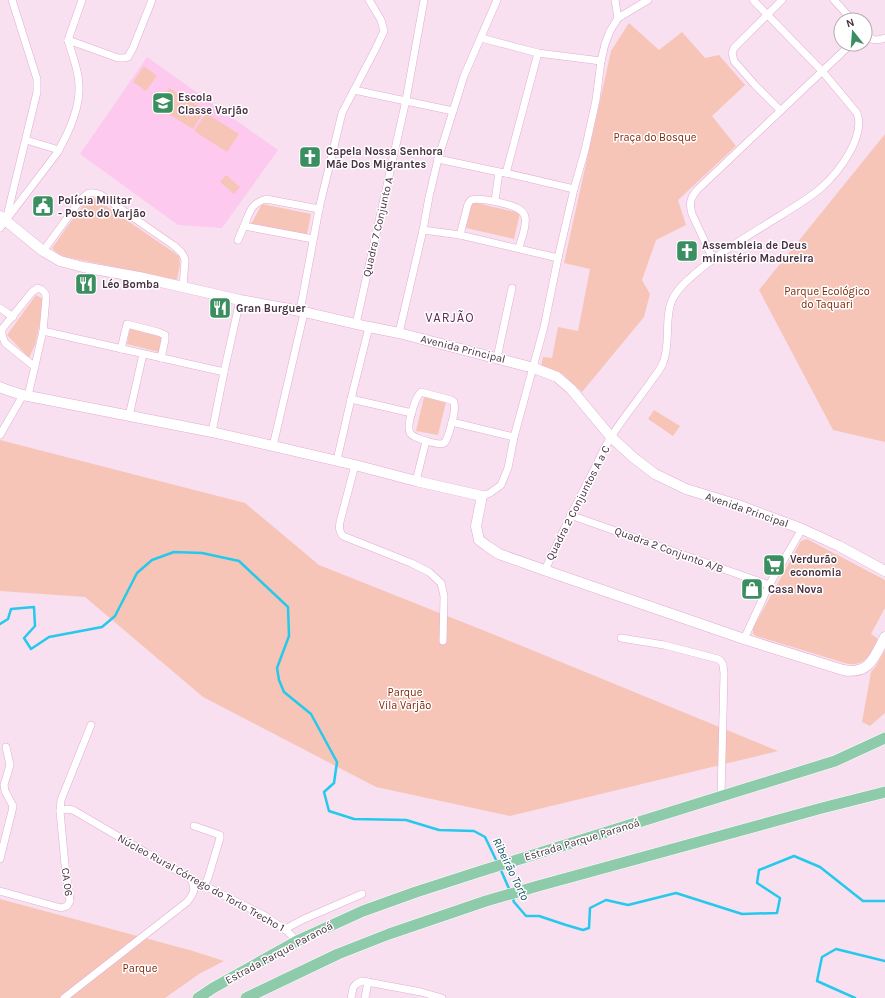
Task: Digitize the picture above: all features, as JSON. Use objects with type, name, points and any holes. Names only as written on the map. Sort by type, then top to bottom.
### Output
[{"type":"main road","name":"Estrada Parque Paranoá","points":[[198,998],[297,941],[363,911],[478,872],[835,761],[885,738]]},
{"type":"main road","points":[[246,998],[338,954],[389,934],[486,901],[885,792]]},
{"type":"street","points":[[2,221],[26,140],[37,92],[37,79],[12,0]]},
{"type":"street","points":[[2,221],[59,150],[72,123],[79,96],[79,86],[77,70],[68,40],[82,0]]},
{"type":"street","points":[[68,40],[118,58],[128,57],[152,0]]},
{"type":"street","points":[[273,446],[302,312],[319,209],[342,113],[384,31],[381,20],[369,0]]},
{"type":"street","name":"Quadra 7 Conjunto A","points":[[356,324],[406,100],[424,0]]},
{"type":"street","points":[[399,333],[438,159],[464,76],[497,0]]},
{"type":"street","points":[[615,0],[618,18]]},
{"type":"street","points":[[0,387],[28,396],[212,432],[337,460],[416,481],[482,496],[494,491],[501,485],[508,468],[514,437],[544,328],[574,188],[593,116],[605,44],[610,31],[618,18],[648,0]]},
{"type":"street","points":[[753,0],[822,71]]},
{"type":"street","points":[[780,110],[734,61],[732,53],[734,48],[782,0]]},
{"type":"street","points":[[834,0],[845,12]]},
{"type":"street","points":[[481,38],[538,53],[601,61]]},
{"type":"street","points":[[873,39],[885,38]]},
{"type":"street","points":[[713,259],[692,214],[692,197],[697,190],[842,52]]},
{"type":"street","points":[[495,201],[502,172],[538,53]]},
{"type":"street","name":"Quadra 2 Conjuntos A a C","points":[[545,570],[570,515],[611,437],[662,365],[667,344],[670,308],[677,291],[713,259],[796,206],[821,188],[837,171],[852,148],[858,132],[860,123],[859,118],[857,113],[822,71]]},
{"type":"street","points":[[354,90],[453,111]]},
{"type":"street","points":[[26,140],[59,150]]},
{"type":"street","points":[[438,159],[574,188]]},
{"type":"street","points":[[43,251],[79,202],[89,193],[94,192],[101,195],[181,252],[185,261],[182,287]]},
{"type":"street","points":[[238,240],[253,206],[259,201],[266,199],[319,209]]},
{"type":"street","points":[[460,235],[468,204],[471,200],[495,201],[518,208],[524,214],[524,228],[519,248]]},
{"type":"street","name":"Avenida Principal","points":[[2,221],[43,251],[60,261],[399,333],[534,368],[558,377],[611,437],[643,466],[656,474],[686,489],[738,505],[802,529],[884,569]]},
{"type":"street","points":[[244,226],[313,239]]},
{"type":"street","points":[[423,230],[460,235],[558,258]]},
{"type":"street","points":[[0,436],[28,396],[35,367],[43,331],[46,294],[44,290],[38,288],[34,290],[2,329],[2,335],[5,343],[35,367]]},
{"type":"street","points":[[497,358],[512,288]]},
{"type":"street","points":[[212,432],[240,300]]},
{"type":"street","points":[[0,308],[13,317]]},
{"type":"street","points":[[121,349],[127,324],[165,335],[161,358]]},
{"type":"street","points":[[337,460],[370,327]]},
{"type":"street","points":[[43,331],[224,372]]},
{"type":"street","points":[[129,416],[143,354]]},
{"type":"street","points":[[421,392],[454,402],[455,409],[445,442],[440,444],[426,441],[411,435],[409,432],[412,413],[417,397],[421,392]]},
{"type":"street","points":[[351,399],[412,413]]},
{"type":"street","points":[[452,422],[514,437]]},
{"type":"street","points":[[416,481],[426,441]]},
{"type":"street","points":[[355,465],[339,530],[343,536],[412,563],[429,572],[442,584],[444,596],[443,641]]},
{"type":"street","points":[[482,496],[476,526],[479,540],[499,554],[744,639],[850,671],[864,669],[872,661],[885,637]]},
{"type":"street","name":"Quadra 2 Conjunto A/B","points":[[570,515],[768,585]]},
{"type":"street","points":[[744,639],[768,585],[802,529]]},
{"type":"street","points":[[621,638],[664,645],[718,659],[722,662],[724,673],[721,797]]},
{"type":"street","name":"CA 06","points":[[0,891],[61,908],[67,906],[70,901],[60,811],[61,800],[91,725]]},
{"type":"street","points":[[0,859],[13,806],[5,791],[4,785],[10,765],[6,747]]},
{"type":"street","name":"Núcleo Rural Córrego do Torto Trecho 1","points":[[60,811],[67,809],[72,810],[191,879],[265,916],[285,929],[297,941]]},
{"type":"street","points":[[194,826],[220,835],[208,878],[204,886]]},
{"type":"street","points":[[64,998],[187,902],[193,894],[194,887],[191,879]]},
{"type":"street","points":[[285,929],[304,919],[362,894]]},
{"type":"street","points":[[351,998],[353,988],[356,984],[362,981],[420,995],[442,998]]},
{"type":"street","points":[[365,998],[368,982]]},
{"type":"shaded area","name":"Escola Classe Varjão","points":[[147,57],[278,150],[222,228],[178,225],[80,154]]},
{"type":"green space","name":"Praça do Bosque","points":[[629,23],[659,50],[682,32],[705,58],[719,55],[745,85],[712,116],[736,146],[678,200],[686,225],[656,240],[642,280],[650,294],[644,317],[582,392],[563,374],[541,366],[543,357],[552,358],[558,327],[578,331],[590,269],[564,263],[611,51]]},
{"type":"green space","points":[[144,66],[157,76],[146,91],[133,82]]},
{"type":"green space","points":[[169,88],[205,110],[193,129],[157,107]]},
{"type":"green space","points":[[206,113],[239,134],[227,152],[194,131]]},
{"type":"green space","name":"Parque Ecológico do Taquari","points":[[885,134],[885,442],[833,430],[759,290]]},
{"type":"green space","points":[[226,175],[240,187],[234,194],[220,182]]},
{"type":"green space","points":[[90,195],[179,256],[180,264],[177,280],[66,257],[58,254],[52,248]]},
{"type":"green space","points":[[472,202],[520,213],[514,239],[466,228]]},
{"type":"green space","points":[[262,204],[311,214],[307,235],[251,224]]},
{"type":"green space","points":[[36,295],[45,300],[35,345],[29,358],[7,335]]},
{"type":"green space","points":[[130,328],[162,335],[159,352],[127,344]]},
{"type":"green space","points":[[424,397],[446,402],[438,435],[416,431]]},
{"type":"green space","points":[[654,410],[680,426],[673,436],[648,419]]},
{"type":"green space","name":"Parque Vila Varjão","points":[[0,440],[245,503],[319,565],[495,635],[778,751],[510,816],[376,787],[203,697],[85,597],[0,591]]},
{"type":"green space","points":[[807,539],[885,580],[885,608],[871,634],[877,638],[878,641],[870,655],[859,663],[848,664],[753,634],[753,628],[801,541]]},
{"type":"green space","points":[[885,650],[885,713],[870,726],[862,722],[871,672]]},
{"type":"green space","name":"Parque","points":[[0,899],[193,951],[224,961],[199,974],[165,998],[0,998]]},
{"type":"waterway","name":"Ribeirão Torto","points":[[0,624],[8,619],[11,609],[34,607],[35,626],[24,638],[31,649],[49,637],[102,627],[115,616],[137,573],[152,560],[174,552],[202,553],[239,561],[288,607],[289,636],[277,668],[279,680],[284,692],[311,714],[337,762],[334,783],[324,792],[329,811],[354,819],[406,820],[439,830],[474,831],[485,837],[498,864]]},
{"type":"waterway","name":"Ribeirão Torto","points":[[512,896],[514,902],[526,916],[539,916],[583,930],[589,928],[590,908],[606,900],[628,905],[676,893],[742,914],[777,913],[780,898],[757,883],[759,870],[794,856],[820,867],[863,901],[885,901]]},
{"type":"waterway","name":"Ribeirão Torto","points":[[500,868],[510,891]]},
{"type":"waterway","name":"Ribeirão Torto","points":[[855,998],[817,981],[822,957],[836,949],[885,961]]},
{"type":"place","name":"Escola Classe Varjão","points":[[163,103]]},
{"type":"place","name":"Capela Nossa Senhora Mãe Dos Migrantes","points":[[310,157]]},
{"type":"place","name":"Polícia Militar - Posto do Varjão","points":[[43,206]]},
{"type":"place","name":"Assembleia de Deus ministério Madureira","points":[[687,251]]},
{"type":"place","name":"Léo Bomba","points":[[86,284]]},
{"type":"place","name":"Gran Burguer","points":[[220,308]]},
{"type":"place","name":"Verdurão economia","points":[[774,565]]},
{"type":"place","name":"Casa Nova","points":[[752,589]]},
{"type":"district","name":"VARJÃO","points":[[450,317]]}]
